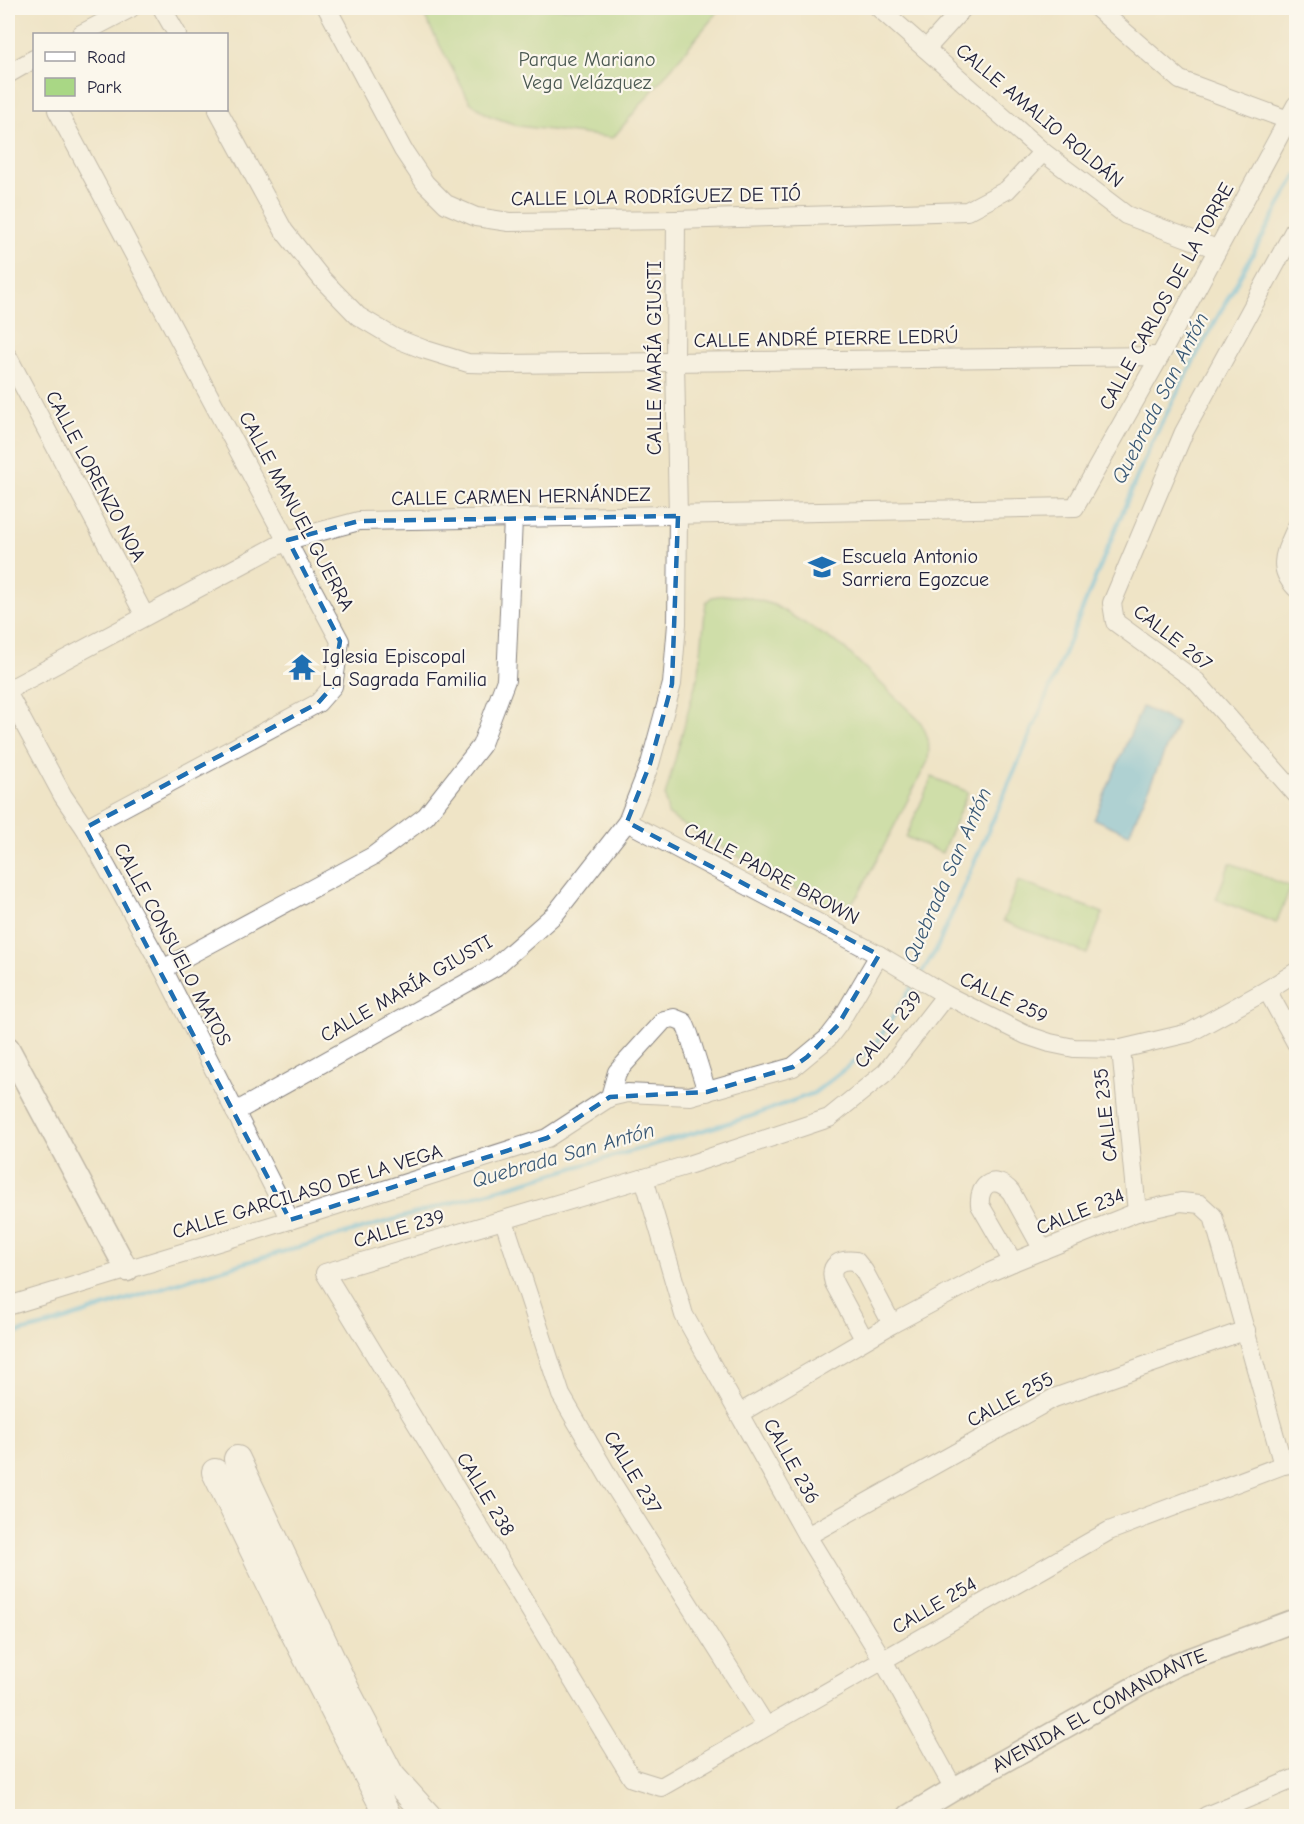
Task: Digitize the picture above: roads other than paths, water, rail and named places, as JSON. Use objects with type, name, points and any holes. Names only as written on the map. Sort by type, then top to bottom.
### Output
[{"type":"main road","points":[[237,1459],[346,1691],[391,1775],[428,1816]]},
{"type":"main road","points":[[215,1472],[291,1629],[388,1816]]},
{"type":"street","points":[[83,33],[131,8]]},
{"type":"street","points":[[162,8],[176,33]]},
{"type":"street","name":"CALLE LOLA RODRÍGUEZ DE TIÓ","points":[[327,8],[403,150],[425,183],[446,204],[476,217],[509,222],[676,220],[967,211],[1007,190],[1043,152]]},
{"type":"street","name":"CALLE AMALIO ROLDÁN","points":[[879,8],[1043,152],[1126,215],[1217,249]]},
{"type":"street","points":[[926,49],[963,8]]},
{"type":"street","points":[[1097,8],[1180,80],[1292,113]]},
{"type":"street","points":[[8,74],[33,63]]},
{"type":"street","name":"CALLE MANUEL GUERRA","points":[[58,111],[340,641],[333,686],[318,703],[85,828]]},
{"type":"street","name":"CALLE ANDRÉ PIERRE LEDRÚ","points":[[219,111],[284,231],[322,279],[358,316],[395,338],[468,363],[675,363],[1160,356]]},
{"type":"street","name":"CALLE CARLOS DE LA TORRE","points":[[1075,507],[1292,113]]},
{"type":"street","name":"CALLE MARÍA GIUSTI","points":[[235,1112],[495,967],[555,914],[627,822],[650,764],[672,684],[676,624],[678,516],[675,363],[676,220]]},
{"type":"street","name":"CALLE 267","points":[[1296,227],[1184,432],[1112,603],[1115,622],[1196,681],[1296,794]]},
{"type":"street","name":"CALLE LORENZO NOA","points":[[8,357],[146,616]]},
{"type":"street","name":"CALLE CARMEN HERNÁNDEZ","points":[[8,692],[288,540],[359,521],[1075,507]]},
{"type":"street","points":[[163,969],[373,856],[426,816],[481,746],[506,680],[513,519]]},
{"type":"street","points":[[1296,528],[1283,558],[1287,578],[1296,588]]},
{"type":"street","name":"CALLE CONSUELO MATOS","points":[[8,692],[63,796],[85,828],[163,969],[290,1220]]},
{"type":"street","name":"CALLE PADRE BROWN","points":[[627,822],[896,966]]},
{"type":"street","name":"CALLE GARCILASO DE LA VEGA","points":[[8,1306],[290,1220],[547,1138],[610,1097],[627,1093],[690,1096],[793,1067],[828,1038],[838,1025],[879,955]]},
{"type":"street","name":"CALLE 259","points":[[896,966],[941,992],[1026,1035],[1074,1048],[1121,1049],[1190,1033],[1296,972]]},
{"type":"street","points":[[1267,990],[1296,1043]]},
{"type":"street","name":"CALLE 239","points":[[339,1269],[685,1166],[829,1118],[886,1072],[941,992]]},
{"type":"street","points":[[610,1097],[616,1072],[664,1020],[674,1018],[684,1022],[707,1092]]},
{"type":"street","points":[[8,1048],[127,1270]]},
{"type":"street","name":"CALLE 235","points":[[1121,1049],[1137,1212]]},
{"type":"street","name":"CALLE 236","points":[[644,1178],[684,1315],[807,1536],[883,1660],[954,1789]]},
{"type":"street","points":[[1013,1262],[980,1205],[979,1195],[985,1186],[995,1182],[1005,1185],[1011,1192],[1043,1250]]},
{"type":"street","name":"CALLE 234","points":[[740,1413],[892,1324],[988,1273],[1137,1212],[1181,1202],[1200,1204],[1213,1216],[1246,1330],[1290,1464]]},
{"type":"street","name":"CALLE 237","points":[[504,1221],[561,1395],[611,1481],[766,1726]]},
{"type":"street","points":[[864,1340],[834,1283],[833,1268],[838,1263],[845,1260],[856,1262],[864,1271],[892,1324]]},
{"type":"street","name":"CALLE 238","points":[[339,1269],[325,1273],[616,1751]]},
{"type":"street","name":"CALLE 255","points":[[807,1536],[1054,1398],[1246,1330]]},
{"type":"street","points":[[215,1472],[237,1459]]},
{"type":"street","name":"CALLE 254","points":[[616,1751],[632,1778],[661,1787],[1109,1532],[1290,1464]]},
{"type":"street","name":"AVENIDA EL COMANDANTE","points":[[909,1816],[1176,1665],[1296,1620]]},
{"type":"street","points":[[1206,1816],[1296,1778]]},
{"type":"water","points":[[1142,707],[1177,723],[1129,834],[1094,819]]},
{"type":"waterway","name":"Quebrada San Antón","points":[[921,974],[936,950],[1032,731],[1149,448],[1196,356],[1296,176]]},
{"type":"waterway","name":"Quebrada San Antón","points":[[8,1335],[49,1325],[192,1278],[749,1117],[814,1093],[874,1046],[916,981]]},
{"type":"place","name":"Escuela Antonio Sarriera Egozcue","points":[[822,567]]},
{"type":"place","name":"Iglesia Episcopal La Sagrada Familia","points":[[302,667]]},
{"type":"park label","name":"Parque Mariano Vega Velázquez","points":[[587,70]]}]
